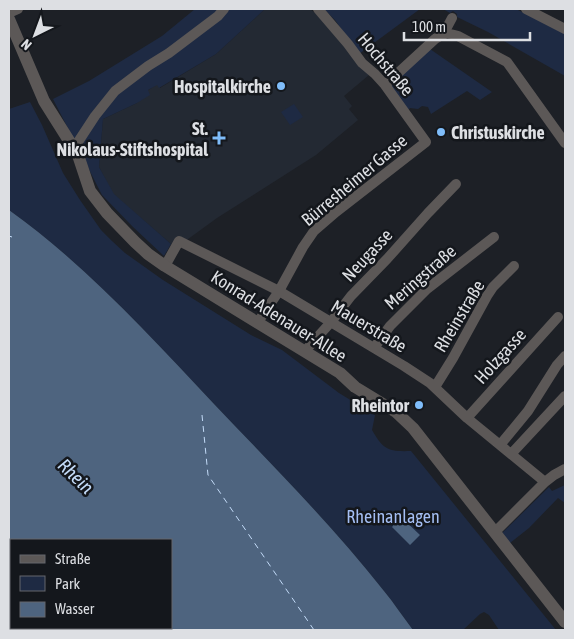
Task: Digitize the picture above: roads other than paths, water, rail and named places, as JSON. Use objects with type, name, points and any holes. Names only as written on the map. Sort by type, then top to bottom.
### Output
[{"type":"street","points":[[9,12],[18,9]]},
{"type":"street","points":[[72,146],[78,142],[94,116],[115,91],[218,16],[224,9]]},
{"type":"street","name":"Hochstraße","points":[[318,9],[362,63],[376,74],[385,85],[426,142]]},
{"type":"street","points":[[526,9],[565,29]]},
{"type":"street","points":[[385,85],[430,43],[444,33],[454,13]]},
{"type":"street","name":"Konrad-Adenauer-Allee","points":[[9,19],[44,101],[78,155],[90,191],[100,204],[148,254],[340,373],[355,388],[386,405],[413,428],[565,622]]},
{"type":"street","points":[[444,33],[458,36],[507,62],[565,143]]},
{"type":"street","name":"Bürresheimer Gasse","points":[[258,322],[279,291],[309,237],[318,227],[426,142]]},
{"type":"street","name":"Neugasse","points":[[304,351],[331,322],[351,296],[456,184]]},
{"type":"street","name":"Meringstraße","points":[[374,348],[390,326],[427,289],[494,236]]},
{"type":"street","name":"Mauerstraße","points":[[166,266],[179,241],[279,291],[435,386],[467,418],[545,482]]},
{"type":"street","name":"Rheinstraße","points":[[435,386],[453,358],[487,296],[493,287],[514,266]]},
{"type":"street","name":"Holzgasse","points":[[467,418],[558,317]]},
{"type":"street","points":[[500,445],[528,411],[565,356]]},
{"type":"street","points":[[511,454],[565,396]]},
{"type":"street","points":[[495,532],[545,482],[565,469]]},
{"type":"water","name":"Rhein","points":[[9,210],[65,254],[142,327],[323,519],[388,596],[413,630],[9,630]]},
{"type":"water","points":[[401,517],[420,535],[410,545],[392,527]]},
{"type":"place","name":"Hospitalkirche","points":[[281,86]]},
{"type":"place","name":"Christuskirche","points":[[441,132]]},
{"type":"place","name":"St. Nikolaus-Stiftshospital","points":[[219,138]]},
{"type":"place","name":"Rheintor","points":[[419,405]]},
{"type":"park label","name":"Rheinanlagen","points":[[393,516]]}]
